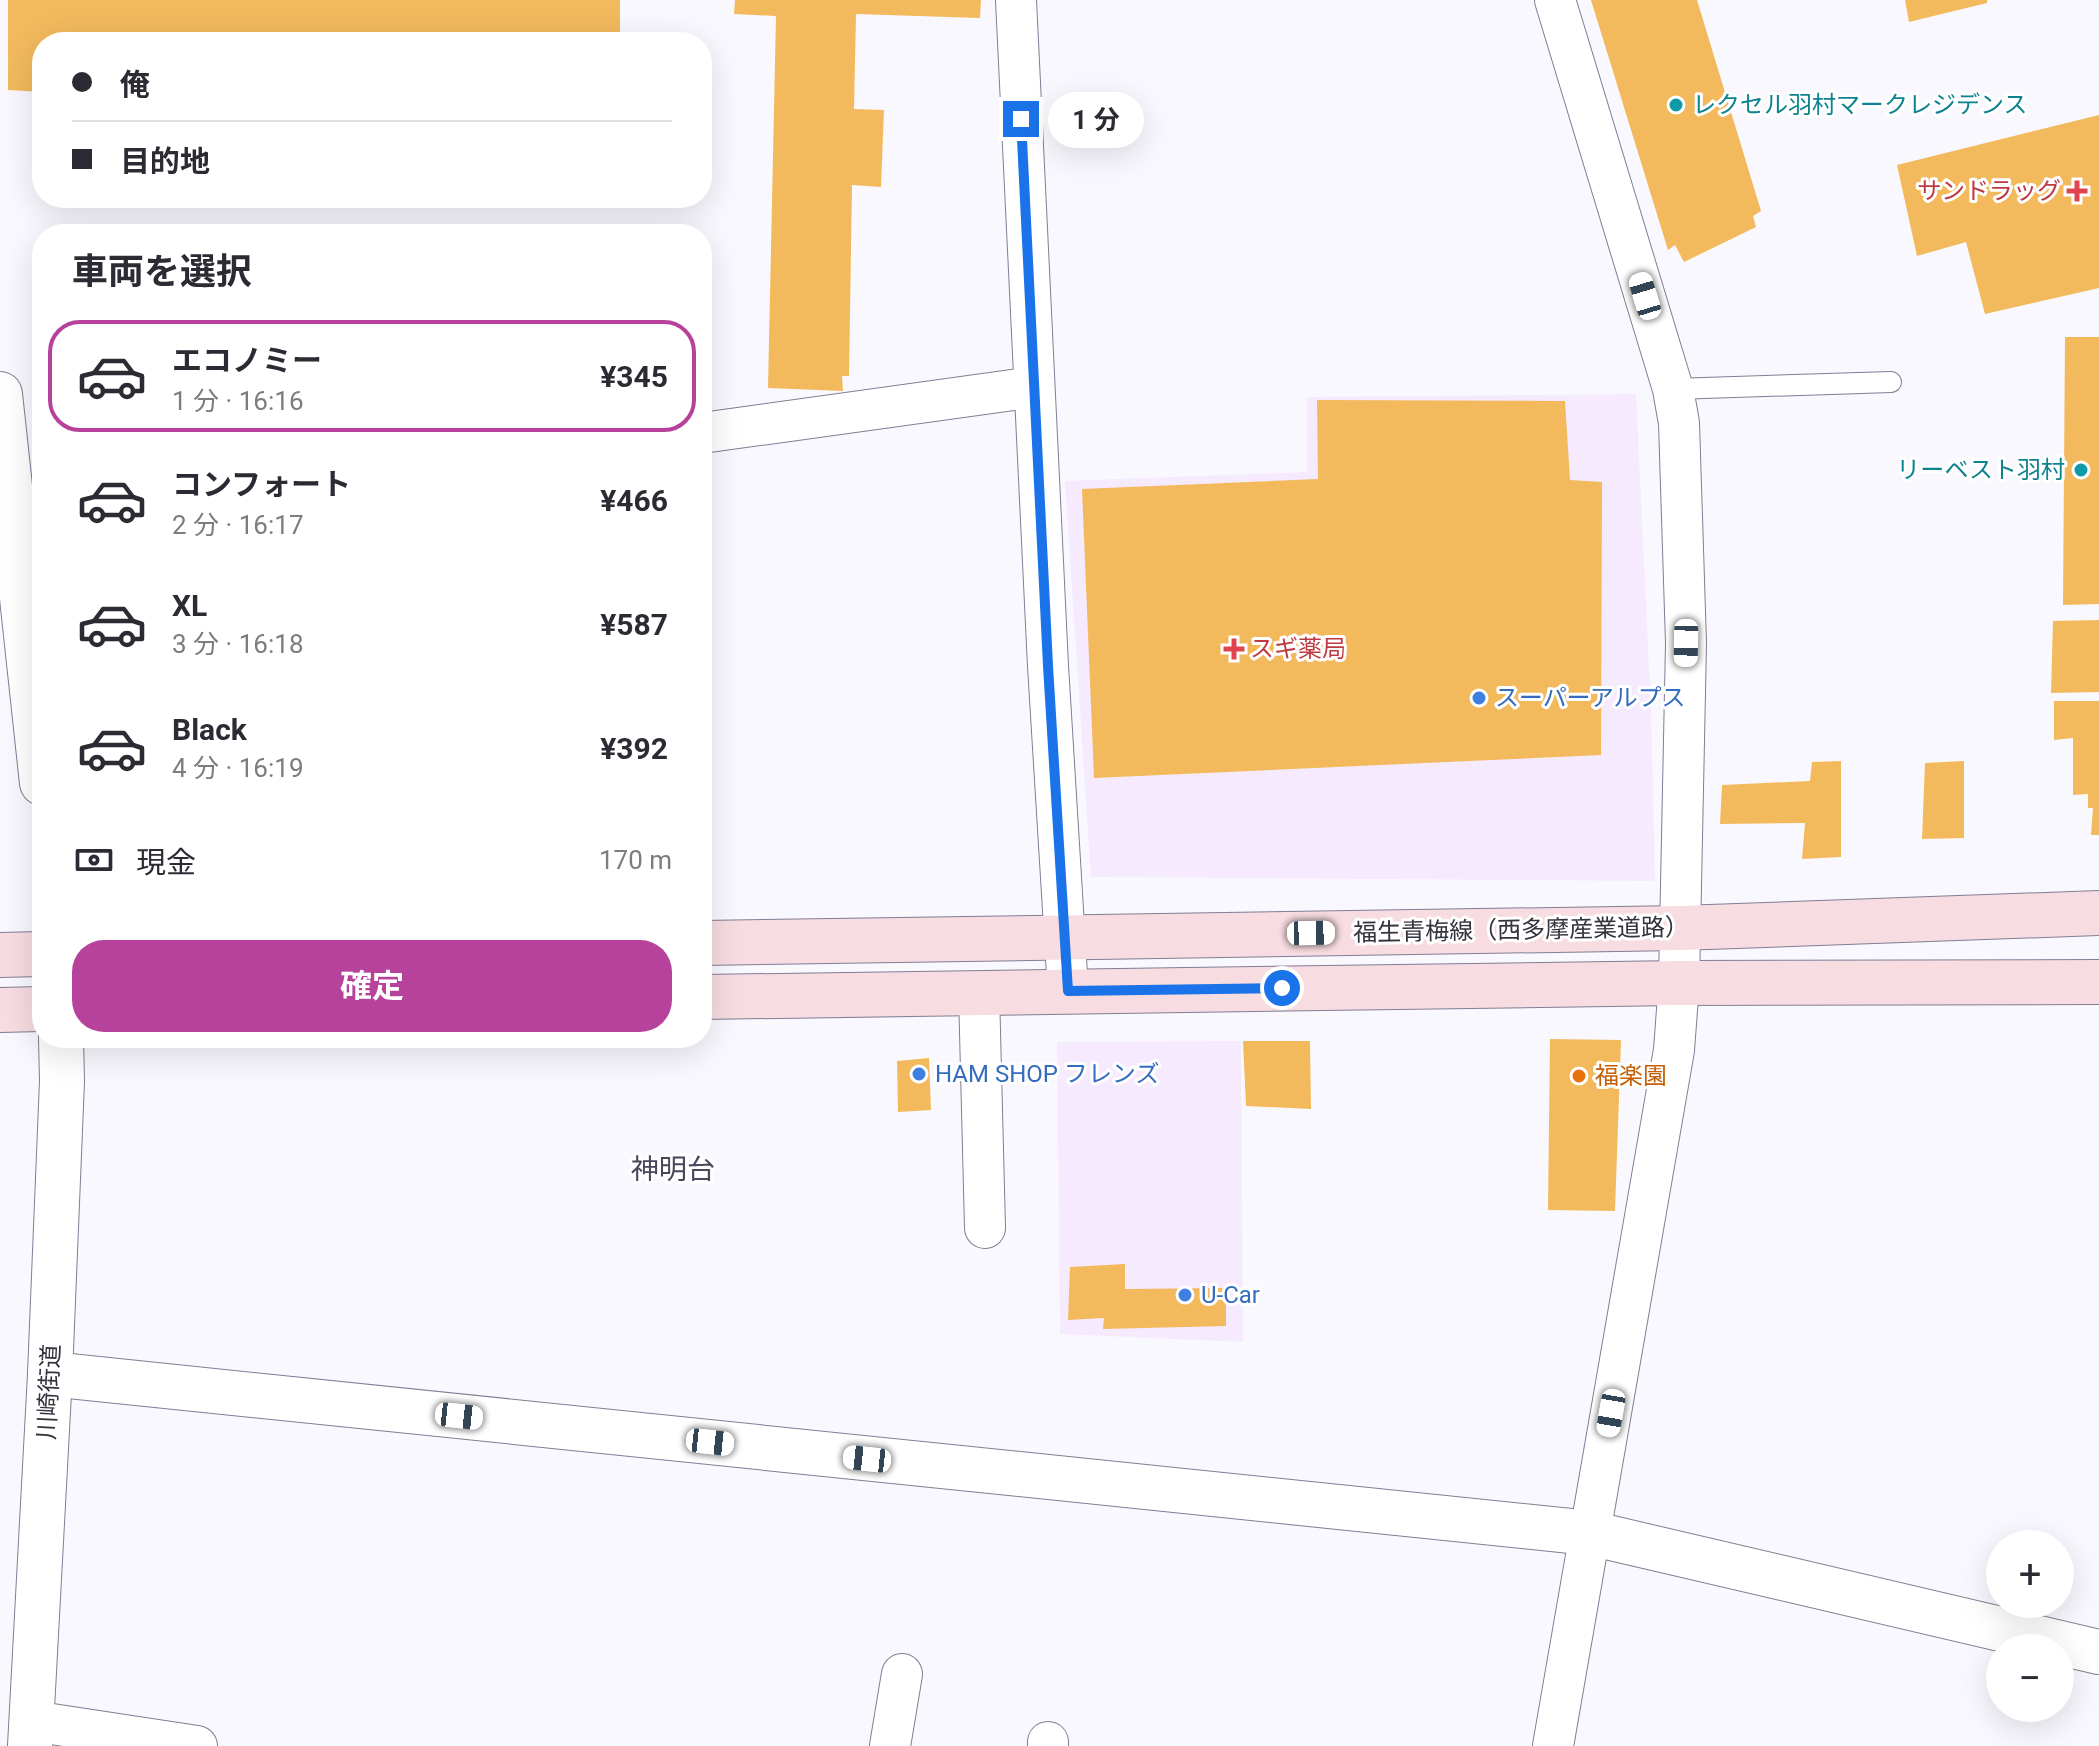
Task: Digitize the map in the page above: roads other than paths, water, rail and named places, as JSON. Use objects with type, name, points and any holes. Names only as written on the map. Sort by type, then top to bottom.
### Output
[{"type":"main road","name":"福生青梅線（西多摩産業道路）","points":[[712,943],[1680,928],[2099,913]]},
{"type":"main road","points":[[0,955],[32,954]]},
{"type":"main road","points":[[712,997],[1679,983],[2099,982]]},
{"type":"main road","points":[[0,1010],[32,1009]]},
{"type":"street","points":[[1016,0],[1068,991]]},
{"type":"street","points":[[1553,1746],[1674,1050],[1679,983],[1686,643],[1679,435],[1673,389],[1555,0]]},
{"type":"street","points":[[712,432],[1034,387]]},
{"type":"street","points":[[0,394],[28,525],[32,599]]},
{"type":"street","points":[[979,992],[985,1228]]},
{"type":"street","name":"川崎街道","points":[[31,1734],[50,1374],[61,1048]]},
{"type":"street","points":[[50,1374],[1590,1533],[2099,1652]]},
{"type":"street","points":[[890,1746],[902,1674]]},
{"type":"street","points":[[31,1734],[197,1746]]},
{"type":"lane","points":[[1673,389],[1891,382]]},
{"type":"place","name":"レクセル羽村マークレジデンス","points":[[1676,105]]},
{"type":"place","name":"サンドラッグ","points":[[2077,191]]},
{"type":"place","name":"リーベスト羽村","points":[[2081,470]]},
{"type":"place","name":"スギ薬局","points":[[1234,649]]},
{"type":"place","name":"スーパーアルプス","points":[[1479,698]]},
{"type":"place","name":"HAM SHOP フレンズ","points":[[919,1074]]},
{"type":"place","name":"福楽園","points":[[1579,1076]]},
{"type":"place","name":"U-Car","points":[[1185,1295]]},
{"type":"district","name":"神明台","points":[[673,1169]]}]
